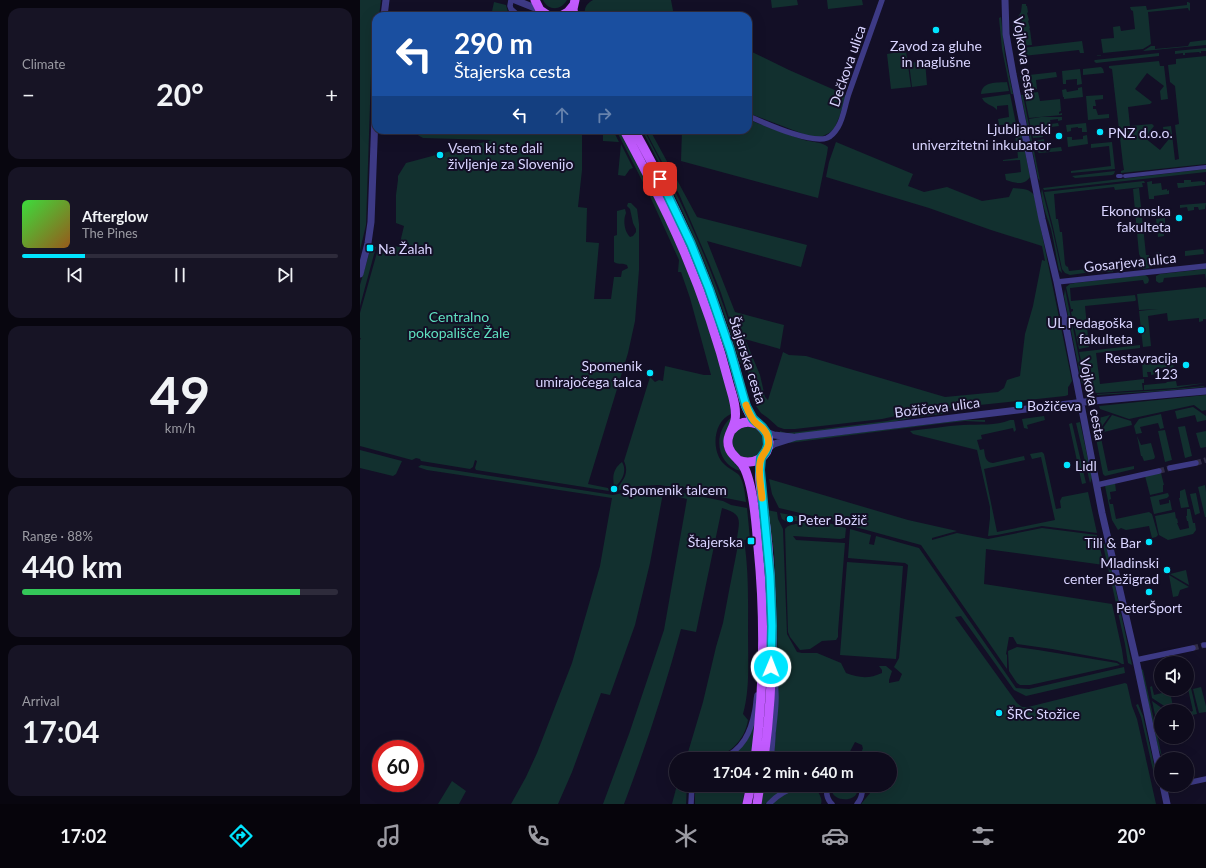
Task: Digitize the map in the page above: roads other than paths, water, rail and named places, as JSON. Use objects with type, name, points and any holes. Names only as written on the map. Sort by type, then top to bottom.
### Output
[{"type":"main road","points":[[535,0],[540,10],[543,12]]},
{"type":"main road","points":[[568,12],[575,2]]},
{"type":"main road","points":[[573,12],[575,2]]},
{"type":"main road","name":"Štajerska cesta","points":[[626,134],[653,186],[694,276],[706,307],[734,400],[736,417],[728,438],[728,446],[732,454],[746,472],[750,484],[758,538],[762,612],[761,690],[756,752]]},
{"type":"main road","name":"Štajerska cesta","points":[[636,134],[671,200],[697,259],[720,320],[746,406],[750,415],[757,424]]},
{"type":"main road","name":"Štajerska cesta","points":[[732,430],[736,425],[744,422],[750,422],[762,427],[766,432]]},
{"type":"main road","points":[[738,460],[751,462],[761,458],[767,449],[769,441],[766,432]]},
{"type":"main road","points":[[761,458],[760,481],[766,527],[770,582],[772,659],[765,752]]},
{"type":"main road","points":[[747,803],[749,792]]},
{"type":"main road","points":[[757,804],[759,792]]},
{"type":"street","points":[[384,12],[386,0]]},
{"type":"street","points":[[511,0],[511,9],[514,12]]},
{"type":"street","points":[[515,0],[540,10]]},
{"type":"street","name":"Dečkova ulica","points":[[752,118],[777,128],[807,137],[821,139],[829,137],[834,133],[842,118],[847,98],[882,0]]},
{"type":"street","name":"Vojkova cesta","points":[[1005,0],[1006,28],[1010,59],[1042,219],[1057,282],[1097,484],[1155,752]]},
{"type":"street","points":[[360,274],[368,243],[371,222],[374,134]]},
{"type":"street","points":[[1121,176],[1206,167]]},
{"type":"street","name":"Gosarjeva ulica","points":[[1057,282],[1206,266]]},
{"type":"street","name":"Božičeva ulica","points":[[767,449],[774,444],[796,437],[1081,403],[1206,391]]},
{"type":"street","name":"Božičeva ulica","points":[[766,432],[774,435],[796,437]]},
{"type":"street","points":[[1170,468],[1196,463]]},
{"type":"street","points":[[1097,484],[1159,470]]},
{"type":"street","points":[[1136,660],[1193,648]]},
{"type":"street","points":[[772,659],[776,684],[772,752]]},
{"type":"street","points":[[733,752],[737,750],[746,738],[752,724],[756,696],[761,690]]},
{"type":"street","points":[[1194,782],[1206,779]]},
{"type":"street","points":[[691,804],[692,792]]},
{"type":"street","points":[[746,792],[747,803]]},
{"type":"street","points":[[769,804],[784,792]]},
{"type":"street","points":[[857,804],[860,801],[862,792]]},
{"type":"street","points":[[1164,792],[1167,804]]},
{"type":"street","points":[[827,801],[832,804]]},
{"type":"tunnel","points":[[1196,463],[1206,460]]},
{"type":"tunnel","points":[[1159,471],[1170,468]]},
{"type":"tunnel","points":[[1193,648],[1204,645]]},
{"type":"place","name":"Zavod za gluhe in naglušne","points":[[936,30]]},
{"type":"place","name":"PNZ d.o.o.","points":[[1100,132]]},
{"type":"place","name":"Ljubljanski univerzitetni inkubator","points":[[1059,136]]},
{"type":"place","name":"Vsem ki ste dali življenje za Slovenijo","points":[[440,155]]},
{"type":"place","name":"Ekonomska fakulteta","points":[[1179,218]]},
{"type":"place","name":"Na Žalah","points":[[370,248]]},
{"type":"place","name":"UL Pedagoška fakulteta","points":[[1141,330]]},
{"type":"place","name":"Restavracija 123","points":[[1186,365]]},
{"type":"place","name":"Spomenik umirajočega talca","points":[[650,373]]},
{"type":"place","name":"Božičeva","points":[[1019,405]]},
{"type":"place","name":"Lidl","points":[[1067,465]]},
{"type":"place","name":"Spomenik talcem","points":[[614,489]]},
{"type":"place","name":"Peter Božič","points":[[790,519]]},
{"type":"place","name":"Štajerska","points":[[751,541]]},
{"type":"place","name":"Tili & Bar","points":[[1149,542]]},
{"type":"place","name":"Mladinski center Bežigrad","points":[[1167,570]]},
{"type":"place","name":"PeterŠport","points":[[1149,592]]},
{"type":"place","name":"ŠRC Stožice","points":[[999,713]]},
{"type":"park label","name":"Centralno pokopališče Žale","points":[[459,324]]}]
